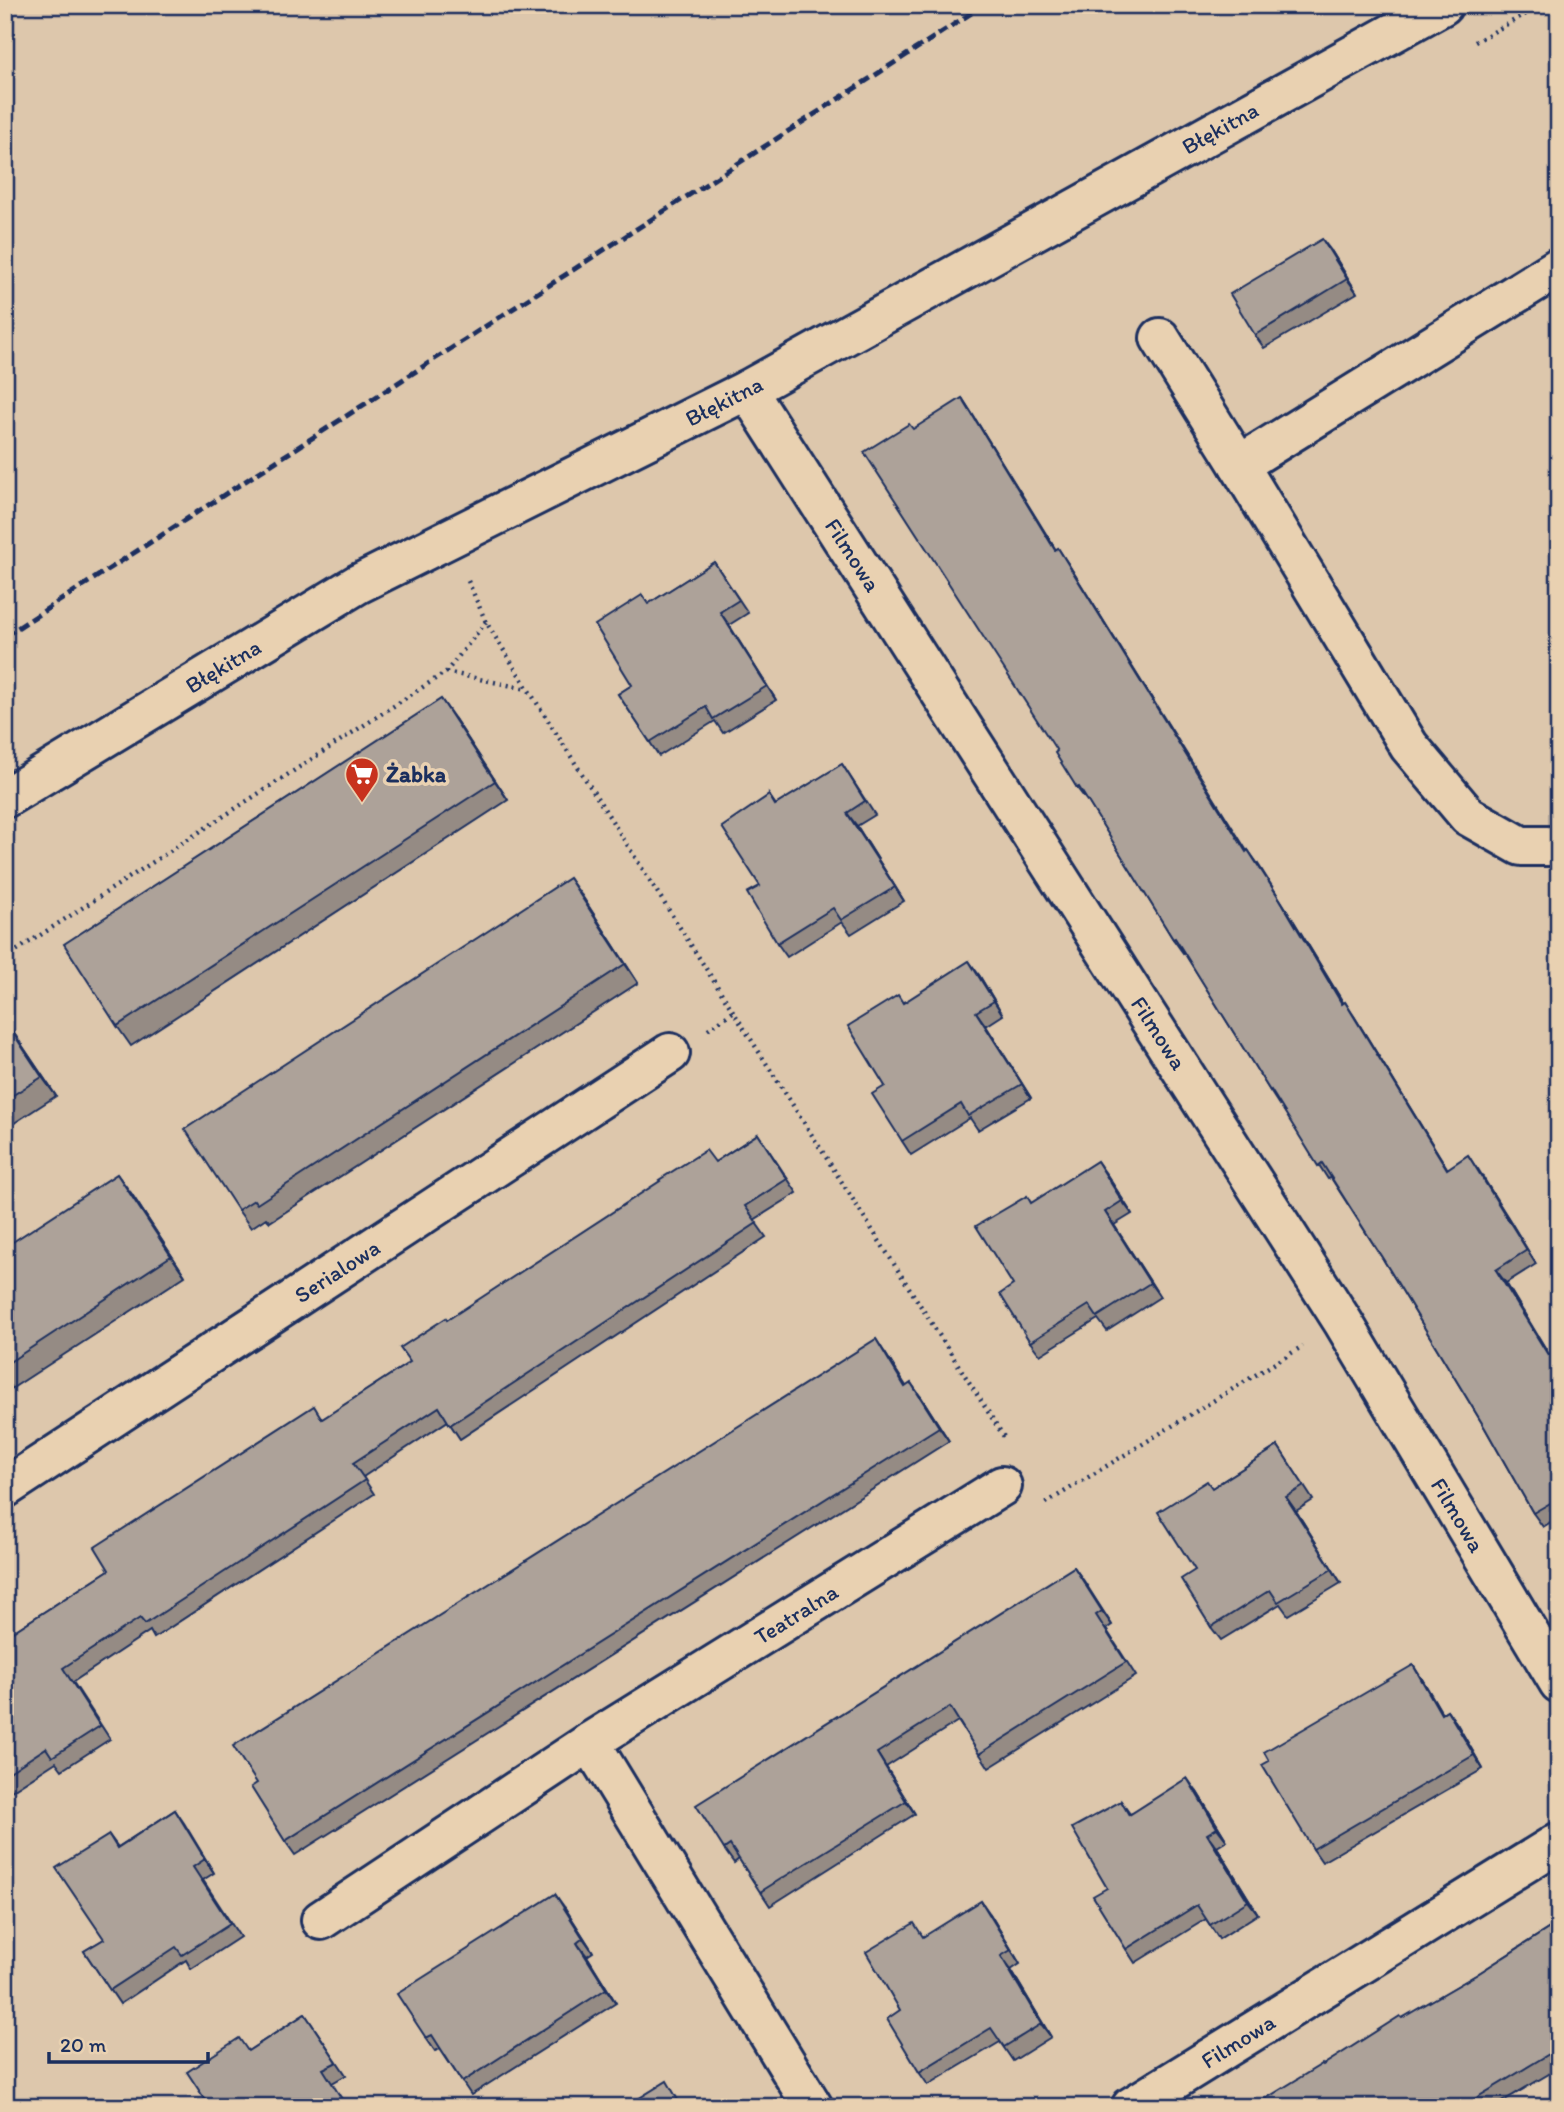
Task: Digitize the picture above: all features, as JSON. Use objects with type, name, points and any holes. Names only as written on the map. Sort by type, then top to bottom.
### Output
[{"type":"street","name":"Błękitna","points":[[5,798],[358,584],[747,390],[1443,5]]},
{"type":"street","points":[[1239,465],[1559,267]]},
{"type":"street","points":[[1160,338],[1409,746],[1468,816],[1521,845],[1559,846]]},
{"type":"street","name":"Filmowa","points":[[747,390],[1343,1322],[1559,1683]]},
{"type":"street","name":"Serialowa","points":[[5,1488],[670,1054]]},
{"type":"street","name":"Teatralna","points":[[321,1920],[590,1742],[1002,1486]]},
{"type":"street","points":[[590,1742],[813,2107]]},
{"type":"street","name":"Filmowa","points":[[1131,2107],[1559,1842]]},
{"type":"path","points":[[443,541],[470,584],[486,621],[528,689],[1010,1446]]},
{"type":"path","points":[[5,958],[446,671],[486,621]]},
{"type":"path","points":[[446,671],[528,689]]},
{"type":"path","points":[[1040,1493],[1047,1505],[1343,1322]]},
{"type":"building","points":[[1322,239],[1347,279],[1255,335],[1230,294]]},
{"type":"building","points":[[962,398],[1246,852],[1248,850],[1281,901],[1342,1004],[1345,1002],[1447,1169],[1468,1155],[1527,1250],[1496,1270],[1548,1355],[1559,1349],[1559,1498],[1533,1513],[1383,1259],[1322,1163],[1318,1166],[1079,787],[1077,788],[1055,753],[1057,751],[864,452],[909,424],[913,429]]},
{"type":"building","points":[[714,562],[739,600],[720,612],[767,686],[713,719],[706,707],[650,742],[618,694],[632,685],[595,625],[642,595],[648,604]]},
{"type":"building","points":[[441,699],[495,781],[117,1026],[64,944]]},
{"type":"building","points":[[842,764],[865,801],[847,813],[895,887],[841,920],[833,908],[777,943],[747,893],[760,886],[722,827],[769,795],[775,805]]},
{"type":"building","points":[[569,878],[625,964],[257,1204],[254,1200],[238,1210],[185,1129]]},
{"type":"building","points":[[969,961],[994,1001],[976,1012],[1022,1084],[968,1116],[961,1104],[902,1141],[872,1094],[885,1086],[848,1026],[898,995],[903,1003]]},
{"type":"building","points":[[5,1021],[42,1077],[5,1100]]},
{"type":"building","points":[[758,1134],[787,1179],[745,1206],[757,1223],[450,1425],[439,1407],[353,1463],[365,1480],[145,1624],[140,1618],[63,1668],[100,1726],[52,1757],[46,1748],[5,1775],[5,1637],[109,1570],[95,1547],[314,1406],[322,1419],[410,1362],[400,1348],[706,1150],[715,1162]]},
{"type":"building","points":[[1097,1161],[1122,1201],[1105,1212],[1150,1283],[1097,1317],[1089,1305],[1030,1342],[1000,1294],[1013,1285],[976,1226],[1027,1196],[1031,1203]]},
{"type":"building","points":[[117,1174],[171,1256],[5,1365],[5,1247]]},
{"type":"building","points":[[876,1339],[905,1387],[911,1383],[939,1427],[285,1841],[251,1787],[257,1783],[233,1746]]},
{"type":"building","points":[[1278,1446],[1304,1486],[1286,1497],[1332,1569],[1278,1602],[1270,1590],[1211,1627],[1181,1579],[1195,1570],[1158,1512],[1207,1481],[1212,1488]]},
{"type":"building","points":[[1074,1567],[1102,1611],[1096,1615],[1126,1662],[979,1754],[950,1707],[877,1753],[906,1801],[760,1892],[730,1845],[724,1849],[696,1805]]},
{"type":"building","points":[[1413,1665],[1441,1714],[1447,1710],[1474,1755],[1313,1849],[1262,1765],[1269,1761],[1264,1752]]},
{"type":"building","points":[[1187,1778],[1217,1828],[1207,1834],[1248,1901],[1210,1925],[1197,1905],[1126,1949],[1093,1896],[1107,1888],[1072,1828],[1121,1801],[1129,1815]]},
{"type":"building","points":[[175,1810],[205,1859],[193,1867],[230,1924],[182,1955],[176,1947],[110,1990],[84,1951],[104,1939],[56,1868],[109,1835],[117,1848]]},
{"type":"building","points":[[555,1894],[583,1938],[577,1943],[606,1989],[462,2082],[432,2035],[426,2038],[397,1994]]},
{"type":"building","points":[[981,1901],[1011,1950],[1001,1956],[1041,2024],[1004,2047],[991,2028],[919,2072],[887,2019],[900,2010],[866,1952],[914,1923],[923,1937]]},
{"type":"building","points":[[1559,1922],[1559,2048],[1461,2107],[1252,2107],[1400,2016],[1402,2018],[1476,1975]]},
{"type":"building","points":[[305,2014],[337,2062],[323,2069],[347,2107],[210,2107],[187,2072],[239,2038],[248,2051]]},
{"type":"building","points":[[667,2081],[682,2107],[625,2107]]},
{"type":"railway","points":[[5,636],[984,5]]},
{"type":"place","name":"Żabka","points":[[362,804]]}]
